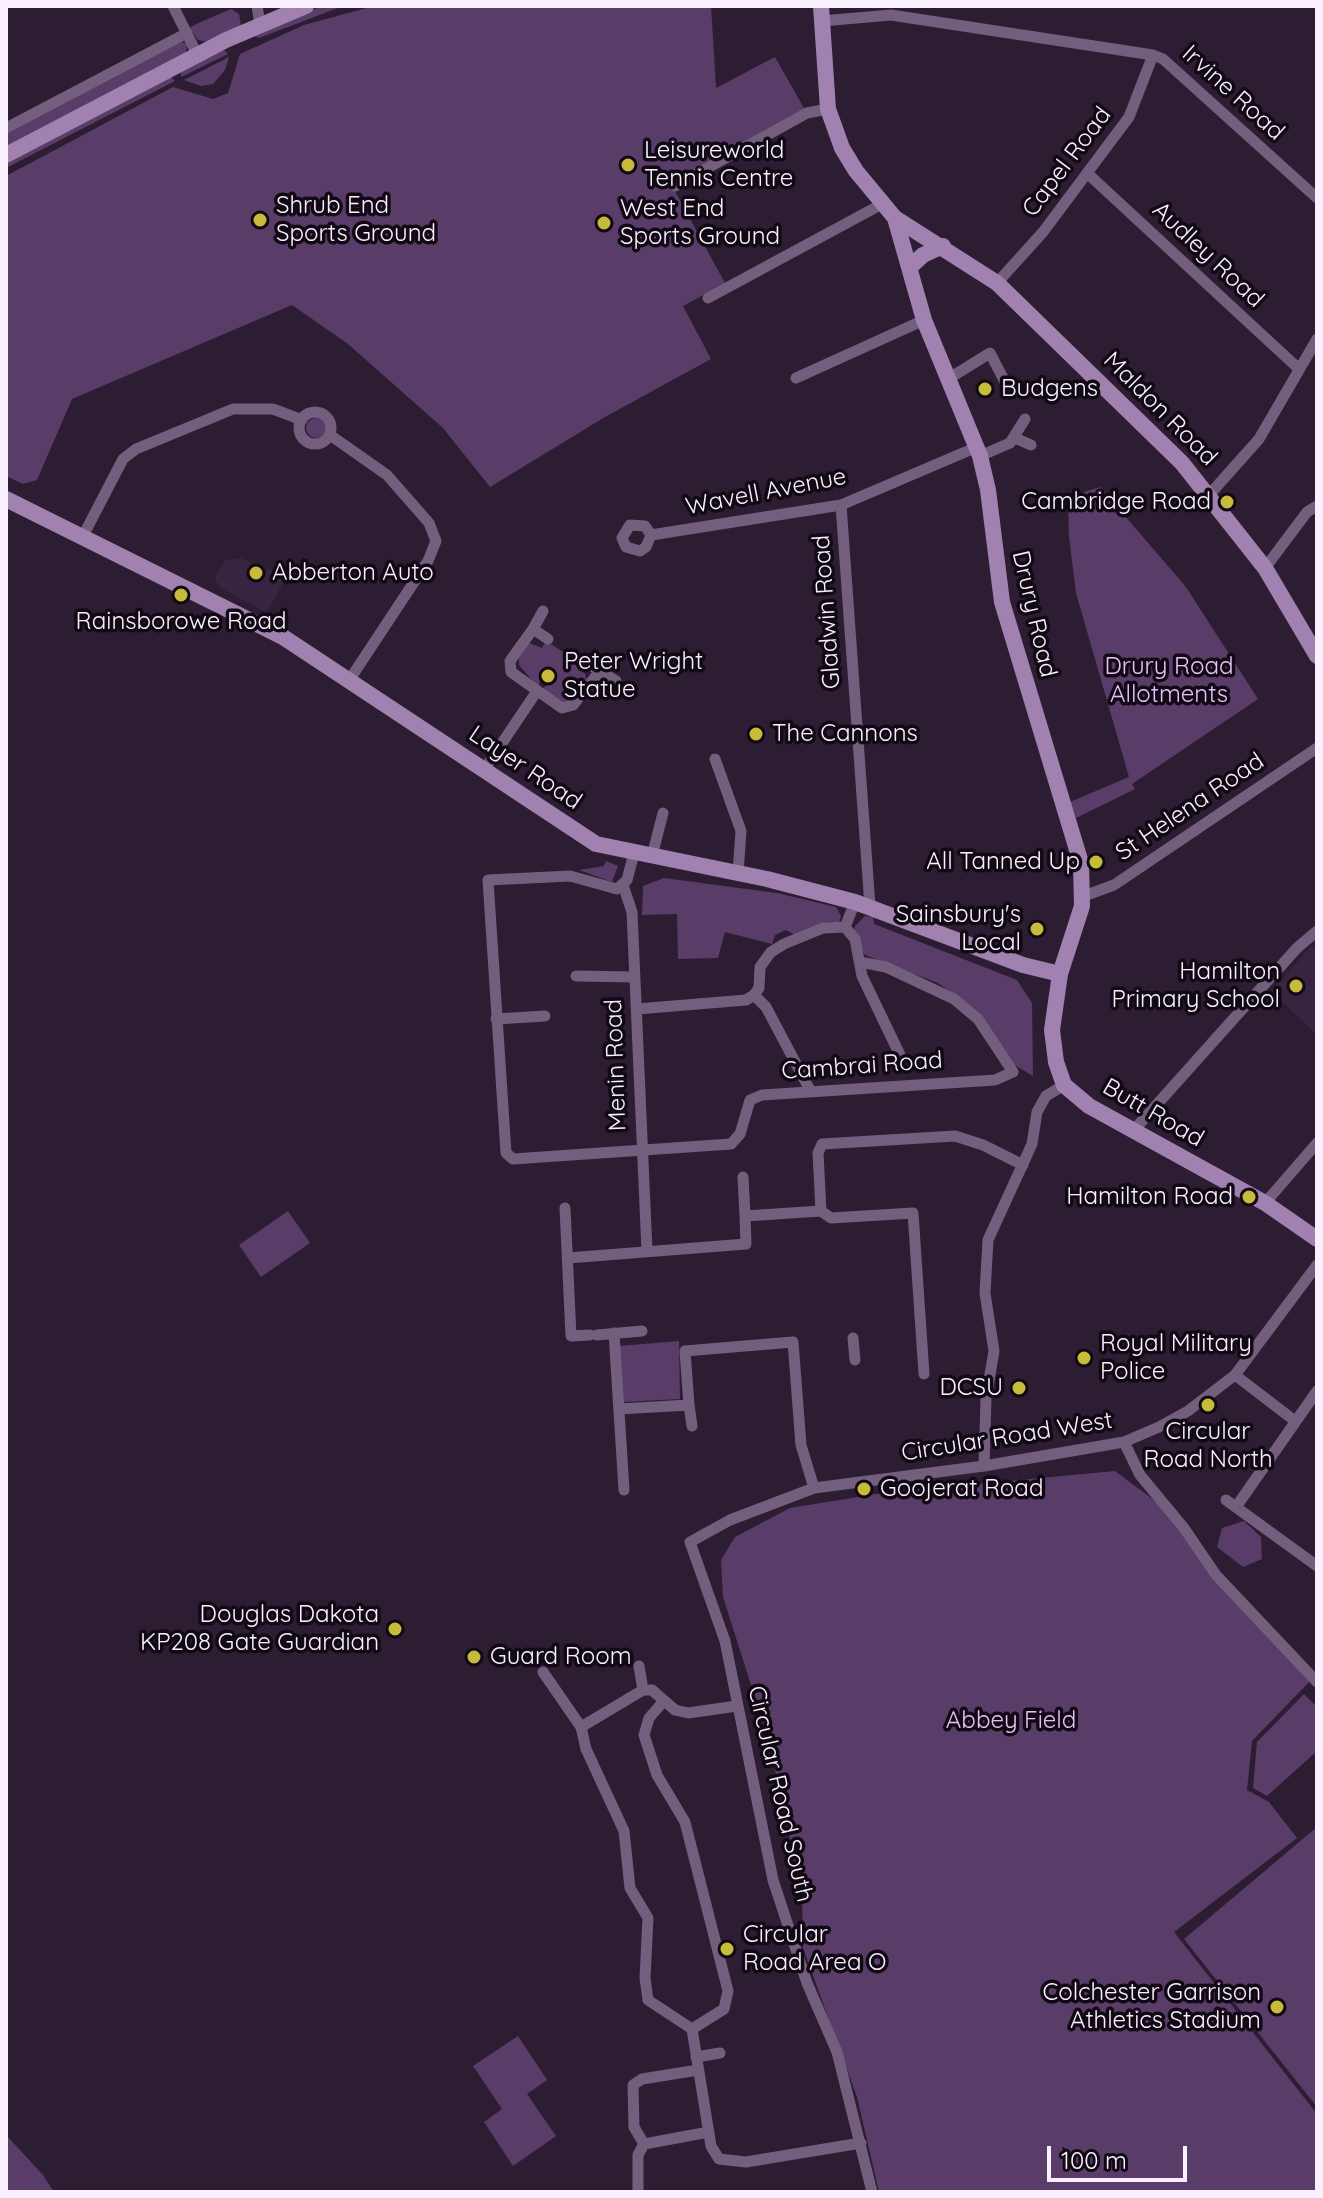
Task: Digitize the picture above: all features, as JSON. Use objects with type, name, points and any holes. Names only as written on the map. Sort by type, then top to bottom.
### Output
[{"type":"main road","points":[[6,155],[197,54],[306,6]]},
{"type":"main road","points":[[821,13],[828,109],[842,148],[895,218]]},
{"type":"main road","name":"Maldon Road","points":[[895,218],[997,283],[1210,494],[1265,568],[1317,656]]},
{"type":"main road","name":"Drury Road","points":[[895,218],[924,320],[978,452],[988,490],[1002,602],[1081,863],[1084,896],[1060,974]]},
{"type":"main road","points":[[910,267],[923,255],[943,246]]},
{"type":"main road","name":"Layer Road","points":[[6,499],[283,637],[596,844],[738,873],[862,904],[1023,965],[1060,974]]},
{"type":"main road","name":"Butt Road","points":[[1060,974],[1052,1030],[1056,1062],[1064,1085],[1089,1106],[1265,1203],[1317,1239]]},
{"type":"street","points":[[173,6],[197,54]]},
{"type":"street","points":[[257,6],[260,24]]},
{"type":"street","name":"Irvine Road","points":[[821,13],[891,15],[1153,55],[1163,59],[1317,198]]},
{"type":"street","points":[[6,128],[187,33]]},
{"type":"street","name":"Capel Road","points":[[997,283],[1043,232],[1129,117],[1153,55]]},
{"type":"street","points":[[675,186],[807,113],[828,109]]},
{"type":"street","name":"Audley Road","points":[[1087,173],[1299,369]]},
{"type":"street","points":[[708,298],[882,204]]},
{"type":"street","points":[[796,378],[924,320]]},
{"type":"street","points":[[1210,494],[1259,439],[1317,339]]},
{"type":"street","points":[[948,379],[990,353],[1005,382]]},
{"type":"street","points":[[83,536],[123,459],[136,449],[233,409],[273,409],[302,420]]},
{"type":"street","points":[[313,412],[323,414],[330,421],[330,435],[323,442],[308,442],[300,430],[302,420],[313,412]]},
{"type":"street","points":[[1025,419],[1015,438],[1031,445]]},
{"type":"street","points":[[330,435],[387,475],[429,523],[436,541],[434,552],[350,679]]},
{"type":"street","name":"Wavell Avenue","points":[[651,535],[841,505],[978,452],[1010,443],[1015,438]]},
{"type":"street","name":"Gladwin Road","points":[[841,505],[862,904]]},
{"type":"street","points":[[1265,568],[1307,512],[1317,506]]},
{"type":"street","points":[[543,611],[510,661],[511,672],[562,708],[573,705],[600,671]]},
{"type":"street","points":[[533,629],[548,639]]},
{"type":"street","points":[[584,661],[616,681]]},
{"type":"street","points":[[484,770],[537,691]]},
{"type":"street","name":"St Helena Road","points":[[1084,896],[1114,885],[1317,748]]},
{"type":"street","points":[[715,759],[741,831],[738,873]]},
{"type":"street","points":[[652,856],[663,813]]},
{"type":"street","points":[[545,1016],[496,1019],[488,880],[570,876],[624,892],[634,853]]},
{"type":"street","name":"Menin Road","points":[[624,892],[632,912],[647,1251]]},
{"type":"street","points":[[845,927],[862,904]]},
{"type":"street","points":[[845,927],[855,939],[862,976],[900,1055]]},
{"type":"street","points":[[637,1009],[746,1000],[759,988],[760,967],[771,952],[823,928],[845,927]]},
{"type":"street","points":[[1134,1130],[1297,948],[1317,931]]},
{"type":"street","name":"Cambrai Road","points":[[496,1019],[506,1153],[513,1159],[731,1144],[740,1134],[750,1100],[762,1095],[995,1080],[1013,1072],[978,1019],[954,999],[886,967],[860,962]]},
{"type":"street","name":"Menin Road","points":[[576,976],[634,977]]},
{"type":"street","points":[[754,995],[766,1007],[811,1092]]},
{"type":"street","points":[[984,1466],[986,1398],[994,1351],[984,1260],[994,1221],[1032,1144],[1037,1112],[1046,1096],[1064,1085]]},
{"type":"street","points":[[821,1211],[818,1153],[822,1144],[955,1136],[983,1145],[1023,1165]]},
{"type":"street","points":[[1265,1203],[1317,1143]]},
{"type":"street","points":[[568,1258],[746,1244],[743,1177]]},
{"type":"street","points":[[565,1208],[571,1336],[642,1331]]},
{"type":"street","points":[[745,1216],[821,1211],[831,1218],[913,1213],[924,1374]]},
{"type":"street","name":"Circular Road West","points":[[690,1542],[730,1520],[814,1488],[984,1466],[1124,1442],[1188,1411],[1235,1375],[1317,1265]]},
{"type":"street","points":[[614,1333],[624,1490]]},
{"type":"street","points":[[853,1338],[855,1360]]},
{"type":"street","points":[[692,1426],[685,1351],[793,1342],[801,1445],[814,1488]]},
{"type":"street","points":[[1235,1375],[1295,1421]]},
{"type":"street","points":[[1317,1391],[1231,1504],[1317,1566]]},
{"type":"street","points":[[619,1409],[689,1405]]},
{"type":"street","points":[[1124,1442],[1140,1475],[1184,1528],[1216,1575],[1317,1682]]},
{"type":"street","name":"Circular Road South","points":[[690,1542],[717,1612],[773,1880],[807,1983],[837,2052],[872,2192]]},
{"type":"street","points":[[639,1666],[643,1690]]},
{"type":"street","points":[[543,1672],[562,1708],[581,1727],[586,1749],[624,1831],[630,1888],[648,1918],[645,1978],[648,2000],[692,2029],[714,2153],[724,2160],[746,2162],[861,2143]]},
{"type":"street","points":[[581,1727],[643,1690],[652,1690],[663,1702],[688,1713],[737,1706]]},
{"type":"street","points":[[663,1702],[649,1718],[644,1735],[657,1775],[685,1822],[728,1991],[724,2009],[692,2029]]},
{"type":"street","points":[[696,2057],[720,2053]]},
{"type":"street","points":[[644,2144],[634,2127],[633,2085],[642,2079],[698,2070]]},
{"type":"street","points":[[644,2144],[709,2132]]},
{"type":"street","points":[[641,2185],[638,2155],[644,2144]]},
{"type":"shaded area","points":[[241,558],[251,563],[245,576],[260,583],[268,568],[286,577],[267,613],[219,587],[215,578],[224,561]]},
{"type":"shaded area","name":"Hamilton Primary School","points":[[1312,945],[1317,950],[1317,1035],[1271,991]]},
{"type":"green space","points":[[324,6],[343,6],[259,38],[254,36],[292,16]]},
{"type":"green space","name":"Shrub End Sports Ground","points":[[374,6],[711,6],[716,88],[775,57],[805,110],[671,184],[725,283],[683,306],[711,359],[605,417],[490,487],[443,428],[348,344],[292,305],[72,399],[37,480],[23,484],[6,476],[6,176],[173,87],[213,99],[228,93],[240,54],[304,25]]},
{"type":"green space","points":[[231,9],[239,14],[241,26],[208,42],[198,40],[190,28]]},
{"type":"green space","points":[[179,41],[187,44],[186,53],[6,148],[6,131]]},
{"type":"green space","points":[[224,50],[228,54],[181,77],[181,71]]},
{"type":"green space","points":[[229,57],[225,70],[213,84],[201,86],[184,80]]},
{"type":"green space","points":[[170,76],[175,81],[6,168],[6,160]]},
{"type":"green space","points":[[312,418],[320,418],[326,428],[320,438],[312,438],[306,432],[306,424]]},
{"type":"green space","name":"Drury Road Allotments","points":[[1100,487],[1186,587],[1258,699],[1132,784],[1135,789],[1076,818],[1070,802],[1129,777],[1076,593],[1069,537],[1068,497]]},
{"type":"green space","points":[[546,641],[571,657],[572,662],[585,673],[586,680],[572,701],[566,704],[542,689],[552,681],[553,674],[543,674],[538,687],[519,665],[519,658],[529,643],[542,648]]},
{"type":"green space","points":[[606,861],[618,866],[612,882],[579,870],[604,866]]},
{"type":"green space","points":[[664,878],[777,893],[836,907],[841,916],[839,922],[826,922],[795,935],[786,930],[775,935],[772,944],[725,932],[718,958],[678,959],[677,914],[642,915],[643,886]]},
{"type":"green space","points":[[865,916],[873,917],[874,924],[1017,980],[1032,1003],[1033,1076],[1011,1063],[977,1011],[938,983],[865,955],[853,935],[855,926]]},
{"type":"green space","points":[[288,1211],[310,1243],[261,1277],[239,1245]]},
{"type":"green space","points":[[679,1341],[680,1399],[623,1402],[619,1346]]},
{"type":"green space","name":"Abbey Field","points":[[1115,1471],[1174,1515],[1222,1580],[1314,1677],[1252,1741],[1247,1790],[1269,1802],[1297,1838],[1174,1932],[1317,2114],[1317,2192],[879,2192],[857,2097],[803,1948],[802,1894],[768,1738],[723,1597],[721,1560],[735,1537],[790,1508],[882,1493]]},
{"type":"green space","points":[[1244,1521],[1261,1537],[1262,1559],[1243,1567],[1217,1547],[1222,1528]]},
{"type":"green space","points":[[1304,1694],[1317,1707],[1317,1751],[1267,1796],[1253,1788],[1257,1742]]},
{"type":"green space","name":"Colchester Garrison Athletics Stadium","points":[[1317,1827],[1317,2107],[1184,1939]]},
{"type":"green space","points":[[518,2036],[547,2080],[527,2094],[556,2136],[513,2166],[484,2122],[502,2109],[473,2066]]},
{"type":"green space","points":[[6,2135],[43,2175],[54,2192],[6,2192]]},
{"type":"place","name":"Leisureworld Tennis Centre","points":[[628,165]]},
{"type":"place","name":"Shrub End Sports Ground","points":[[260,220]]},
{"type":"place","name":"West End Sports Ground","points":[[604,223]]},
{"type":"place","name":"Budgens","points":[[985,389]]},
{"type":"place","name":"Cambridge Road","points":[[1227,502]]},
{"type":"place","name":"Abberton Auto","points":[[256,573]]},
{"type":"place","name":"Rainsborowe Road","points":[[181,595]]},
{"type":"place","name":"Peter Wright Statue","points":[[548,676]]},
{"type":"place","name":"The Cannons","points":[[756,734]]},
{"type":"place","name":"All Tanned Up","points":[[1096,862]]},
{"type":"place","name":"Sainsbury's Local","points":[[1037,929]]},
{"type":"place","name":"Hamilton Primary School","points":[[1296,986]]},
{"type":"place","name":"Hamilton Road","points":[[1249,1197]]},
{"type":"place","name":"Royal Military Police","points":[[1084,1358]]},
{"type":"place","name":"DCSU","points":[[1019,1388]]},
{"type":"place","name":"Circular Road North","points":[[1208,1405]]},
{"type":"place","name":"Goojerat Road","points":[[864,1489]]},
{"type":"place","name":"Douglas Dakota KP208 Gate Guardian","points":[[395,1629]]},
{"type":"place","name":"Guard Room","points":[[474,1657]]},
{"type":"place","name":"Circular Road Area O","points":[[727,1949]]},
{"type":"place","name":"Colchester Garrison Athletics Stadium","points":[[1277,2007]]}]
